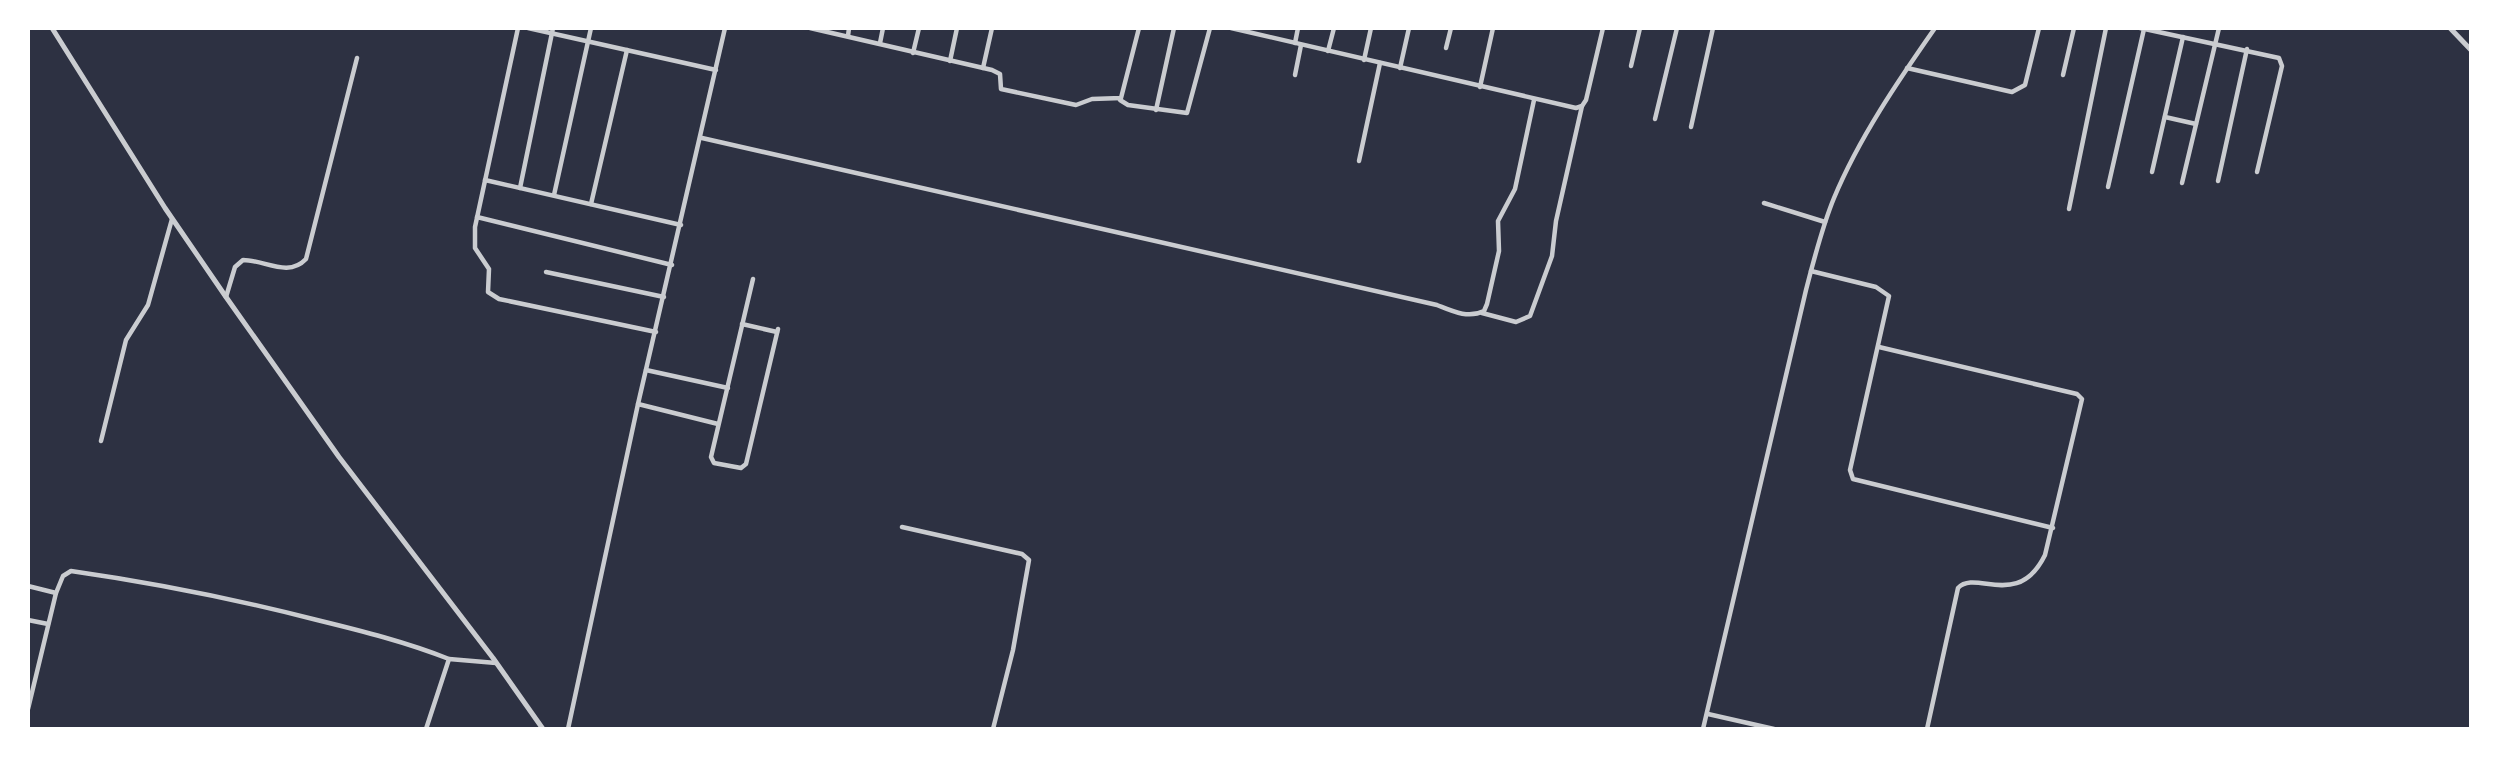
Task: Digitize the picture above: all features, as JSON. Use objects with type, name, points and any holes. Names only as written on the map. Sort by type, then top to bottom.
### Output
[{"type":"street","points":[[52,28],[172,219],[226,297],[339,457],[497,663],[543,729]]},
{"type":"street","points":[[518,28],[477,217],[474,243],[489,269],[488,288],[494,298],[656,332]]},
{"type":"street","points":[[528,28],[552,31],[716,70]]},
{"type":"street","points":[[554,195],[591,28]]},
{"type":"street","points":[[568,729],[638,404],[702,138],[725,28]]},
{"type":"street","points":[[811,28],[983,68],[1000,74],[1002,89],[1037,98],[1076,106],[1096,99],[1120,100],[1181,115],[1188,112],[1210,28]]},
{"type":"street","points":[[848,36],[849,28]]},
{"type":"street","points":[[880,43],[883,28]]},
{"type":"street","points":[[913,53],[919,28]]},
{"type":"street","points":[[950,61],[957,28]]},
{"type":"street","points":[[983,68],[992,28]]},
{"type":"street","points":[[1120,100],[1139,28]]},
{"type":"street","points":[[1156,110],[1174,28]]},
{"type":"street","points":[[1231,28],[1534,100],[1582,106]]},
{"type":"street","points":[[1260,36],[1261,28]]},
{"type":"street","points":[[1295,75],[1298,28]]},
{"type":"street","points":[[1328,51],[1334,28]]},
{"type":"street","points":[[1364,60],[1371,28]]},
{"type":"street","points":[[1400,68],[1409,28]]},
{"type":"street","points":[[1446,48],[1451,28]]},
{"type":"street","points":[[1480,87],[1493,28]]},
{"type":"street","points":[[702,138],[1221,254],[1437,305],[1455,313],[1481,313],[1516,322],[1530,316],[1552,256],[1556,221],[1603,28]]},
{"type":"street","points":[[1631,66],[1640,28]]},
{"type":"street","points":[[1655,119],[1677,28]]},
{"type":"street","points":[[1692,127],[1713,28]]},
{"type":"street","points":[[1703,729],[1811,271],[1825,222],[1851,163],[1907,68],[1936,28]]},
{"type":"street","points":[[1907,68],[2006,92],[2018,90],[2027,79],[2039,28]]},
{"type":"street","points":[[2063,75],[2074,28]]},
{"type":"street","points":[[2069,209],[2106,28]]},
{"type":"street","points":[[2108,187],[2142,28],[2276,56],[2281,61],[2257,172]]},
{"type":"street","points":[[2182,183],[2219,28]]},
{"type":"street","points":[[2450,28],[2471,50]]},
{"type":"street","points":[[520,188],[552,31]]},
{"type":"street","points":[[2152,172],[2183,37]]},
{"type":"street","points":[[2218,181],[2246,49]]},
{"type":"street","points":[[591,204],[627,50]]},
{"type":"street","points":[[226,297],[236,267],[243,260],[285,269],[294,268],[306,259],[357,58]]},
{"type":"street","points":[[1359,162],[1380,63]]},
{"type":"street","points":[[1481,313],[1486,308],[1498,258],[1498,221],[1514,189],[1534,100]]},
{"type":"street","points":[[2165,117],[2196,124]]},
{"type":"street","points":[[485,180],[681,225]]},
{"type":"street","points":[[1764,203],[1825,222]]},
{"type":"street","points":[[477,217],[672,265]]},
{"type":"street","points":[[102,441],[126,340],[148,305],[172,219]]},
{"type":"street","points":[[1811,271],[1886,292],[1889,302],[1850,470],[1853,479],[2053,528]]},
{"type":"street","points":[[546,272],[664,298]]},
{"type":"street","points":[[742,324],[777,331],[745,467],[711,460],[718,425],[728,388],[742,324],[753,279]]},
{"type":"street","points":[[1879,346],[2081,396],[2053,528],[2042,561],[2024,579],[2007,587],[1967,582],[1958,588],[1927,729]]},
{"type":"street","points":[[646,369],[728,388]]},
{"type":"street","points":[[638,404],[718,425]]},
{"type":"street","points":[[902,527],[1022,554],[1029,560],[1030,568],[1013,650],[993,729]]},
{"type":"street","points":[[28,709],[56,593],[63,576],[71,571],[157,583],[408,642],[449,659],[497,663]]},
{"type":"street","points":[[28,586],[56,593]]},
{"type":"street","points":[[28,620],[48,624]]},
{"type":"street","points":[[426,729],[449,659]]},
{"type":"street","points":[[1708,714],[1774,729]]}]
